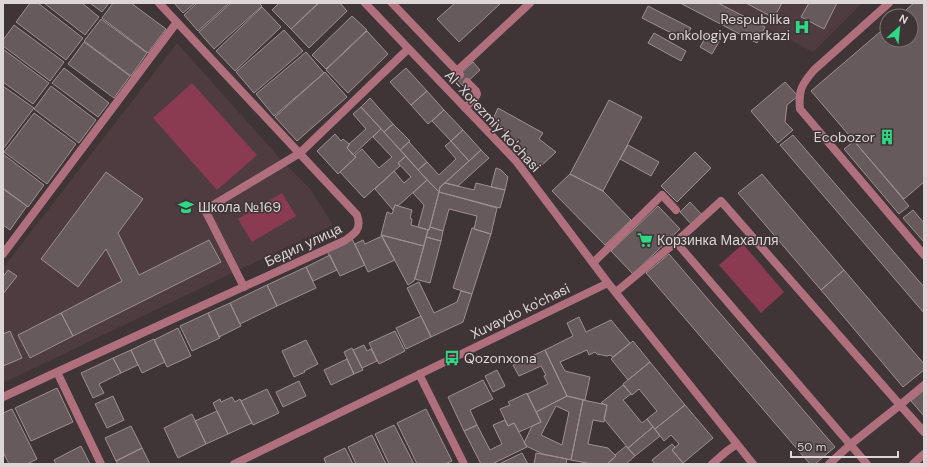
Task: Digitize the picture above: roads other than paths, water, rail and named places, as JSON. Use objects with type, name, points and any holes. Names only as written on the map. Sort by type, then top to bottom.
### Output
[{"type":"street","name":"Бедил улица","points":[[3,397],[344,241],[355,234],[358,228],[359,221],[357,215],[159,3]]},
{"type":"street","name":"Al-Xorezmiy ko'chasi","points":[[365,3],[516,161],[608,283]]},
{"type":"street","points":[[392,3],[458,73],[530,3]]},
{"type":"street","points":[[889,3],[814,70],[801,88],[799,99],[800,109],[924,256]]},
{"type":"street","points":[[3,254],[177,22]]},
{"type":"street","points":[[244,287],[205,210],[300,153],[408,49]]},
{"type":"street","points":[[465,108],[477,94],[467,82]]},
{"type":"street","points":[[593,263],[662,196],[676,210]]},
{"type":"street","points":[[616,292],[676,242],[721,201],[924,432]]},
{"type":"street","points":[[676,242],[867,464]]},
{"type":"street","points":[[608,283],[753,464]]},
{"type":"street","name":"Xuvaydo ko'chasi","points":[[234,464],[608,283]]},
{"type":"street","points":[[57,372],[101,464]]},
{"type":"street","points":[[419,374],[464,464]]},
{"type":"street","points":[[829,464],[851,444],[924,385]]},
{"type":"street","points":[[712,464],[737,444]]},
{"type":"street","points":[[913,464],[924,454]]},
{"type":"place","name":"Respublika onkologiya markazi","points":[[802,27]]},
{"type":"place","name":"Ecobozor","points":[[887,137]]},
{"type":"place","name":"Школа №169","points":[[186,207]]},
{"type":"place","name":"Корзинка Махалля","points":[[645,240]]},
{"type":"place","name":"Qozonxona","points":[[452,358]]}]
